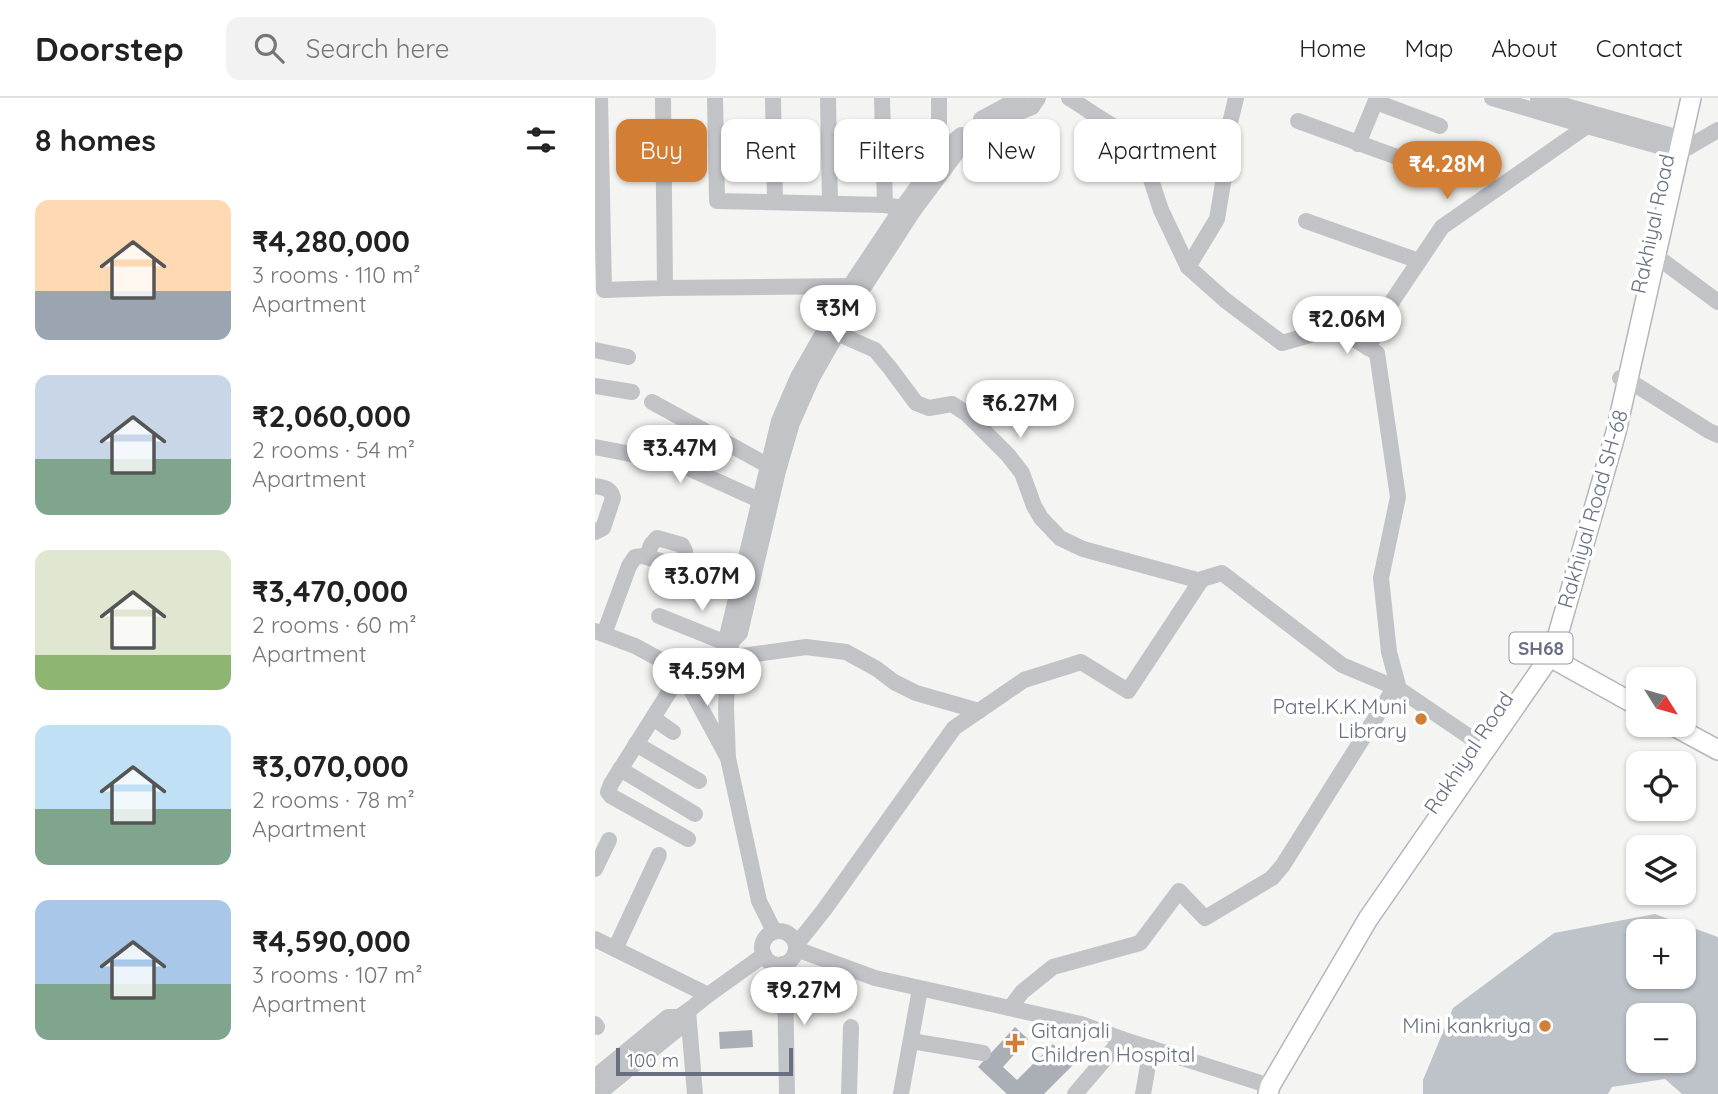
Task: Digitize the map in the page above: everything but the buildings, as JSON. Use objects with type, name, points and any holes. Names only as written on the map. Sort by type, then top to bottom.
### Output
[{"type":"main road","name":"Rakhiyal Road","points":[[1624,379],[1679,144],[1680,98]]},
{"type":"main road","name":"Rakhiyal Road SH-68","points":[[1481,745],[1548,649],[1616,432],[1624,379],[1656,256],[1691,98]]},
{"type":"main road","points":[[1548,649],[1562,652],[1626,688]]},
{"type":"main road","points":[[1548,649],[1557,661],[1626,699]]},
{"type":"main road","points":[[1696,728],[1718,740]]},
{"type":"main road","points":[[1694,737],[1718,750]]},
{"type":"main road","name":"Rakhiyal Road","points":[[1265,1089],[1286,1036],[1351,933],[1481,745]]},
{"type":"street","points":[[600,98],[604,290],[850,286]]},
{"type":"street","points":[[663,98],[665,288]]},
{"type":"street","points":[[715,98],[717,201],[894,207]]},
{"type":"street","points":[[773,98],[775,202]]},
{"type":"street","points":[[828,98],[829,203]]},
{"type":"street","points":[[882,98],[883,119]]},
{"type":"street","points":[[939,98],[939,119]]},
{"type":"street","points":[[949,145],[971,125],[1020,98]]},
{"type":"street","points":[[688,839],[608,792],[653,718],[684,683],[731,648],[740,633],[765,503],[767,465],[779,421],[799,377],[958,151],[978,133],[999,120],[1033,107],[1038,98]]},
{"type":"street","points":[[1069,98],[1104,119]]},
{"type":"street","points":[[1230,119],[1236,98]]},
{"type":"street","points":[[1492,98],[1679,144],[1718,130]]},
{"type":"street","points":[[1538,98],[1593,121]]},
{"type":"street","points":[[1358,144],[1377,100],[1440,126]]},
{"type":"street","points":[[1298,121],[1430,169]]},
{"type":"street","points":[[1368,348],[1393,300],[1442,227],[1593,121]]},
{"type":"street","points":[[890,182],[894,207]]},
{"type":"street","points":[[774,931],[759,901],[728,758],[726,708],[731,648],[728,632],[740,584],[792,423],[850,286],[894,207],[916,182]]},
{"type":"street","points":[[1010,1008],[1023,992],[1053,967],[1140,943],[1179,891],[1205,918],[1272,878],[1291,853],[1397,688],[1389,652],[1381,578],[1398,497],[1377,353],[1335,328],[1282,343],[1225,300],[1188,267],[1161,211],[1152,182]]},
{"type":"street","points":[[1188,267],[1217,219],[1223,182]]},
{"type":"street","points":[[1306,221],[1419,261]]},
{"type":"street","points":[[1656,256],[1718,302]]},
{"type":"street","points":[[832,330],[874,350],[916,402],[929,408],[952,404],[967,414],[1022,473],[1041,518],[1060,538],[1083,549],[1201,581]]},
{"type":"street","points":[[595,350],[628,357]]},
{"type":"street","points":[[1624,379],[1718,435]]},
{"type":"street","points":[[595,386],[632,392]]},
{"type":"street","points":[[652,402],[767,465]]},
{"type":"street","points":[[595,447],[677,463],[765,503]]},
{"type":"street","points":[[595,486],[609,489],[613,498],[603,528],[595,532]]},
{"type":"street","points":[[728,758],[684,683],[659,659],[600,632],[635,557],[647,557],[740,584]]},
{"type":"street","points":[[1265,1089],[1081,1024],[875,978],[796,947],[792,936],[779,930],[764,939],[764,955],[772,963],[783,964],[793,957],[796,947],[954,728],[1024,680],[1081,662],[1128,691],[1201,581],[1222,573],[1342,665],[1397,688],[1481,745]]},
{"type":"street","points":[[659,616],[731,648],[806,647],[846,652],[916,693],[979,711]]},
{"type":"street","points":[[653,718],[673,732]]},
{"type":"street","points":[[636,744],[699,781]]},
{"type":"street","points":[[620,769],[695,814]]},
{"type":"street","points":[[595,869],[609,840]]},
{"type":"street","points":[[615,949],[659,855]]},
{"type":"street","points":[[595,939],[708,995]]},
{"type":"street","points":[[599,1088],[668,1017],[684,1014],[764,955]]},
{"type":"street","points":[[783,964],[787,1094]]},
{"type":"street","points":[[901,1094],[921,989]]},
{"type":"street","points":[[684,1014],[695,1094]]},
{"type":"street","points":[[849,1094],[851,1027]]},
{"type":"street","points":[[1075,1094],[1122,1039]]},
{"type":"street","points":[[911,1041],[983,1053]]},
{"type":"street","points":[[1143,1094],[1151,1048]]},
{"type":"shaded area","points":[[1655,914],[1669,919],[1628,919]]},
{"type":"shaded area","points":[[1626,919],[1626,989],[1696,989],[1696,929],[1718,937],[1718,1094],[1682,1094],[1665,1079],[1612,1087],[1608,1094],[1423,1094],[1423,1080],[1453,1008],[1554,933]]},
{"type":"place","name":"Patel.K.K.Muni Library","points":[[1421,719]]},
{"type":"place","name":"Mini kankriya","points":[[1545,1026]]},
{"type":"place","name":"Gitanjali Children Hospital","points":[[1015,1043]]}]
